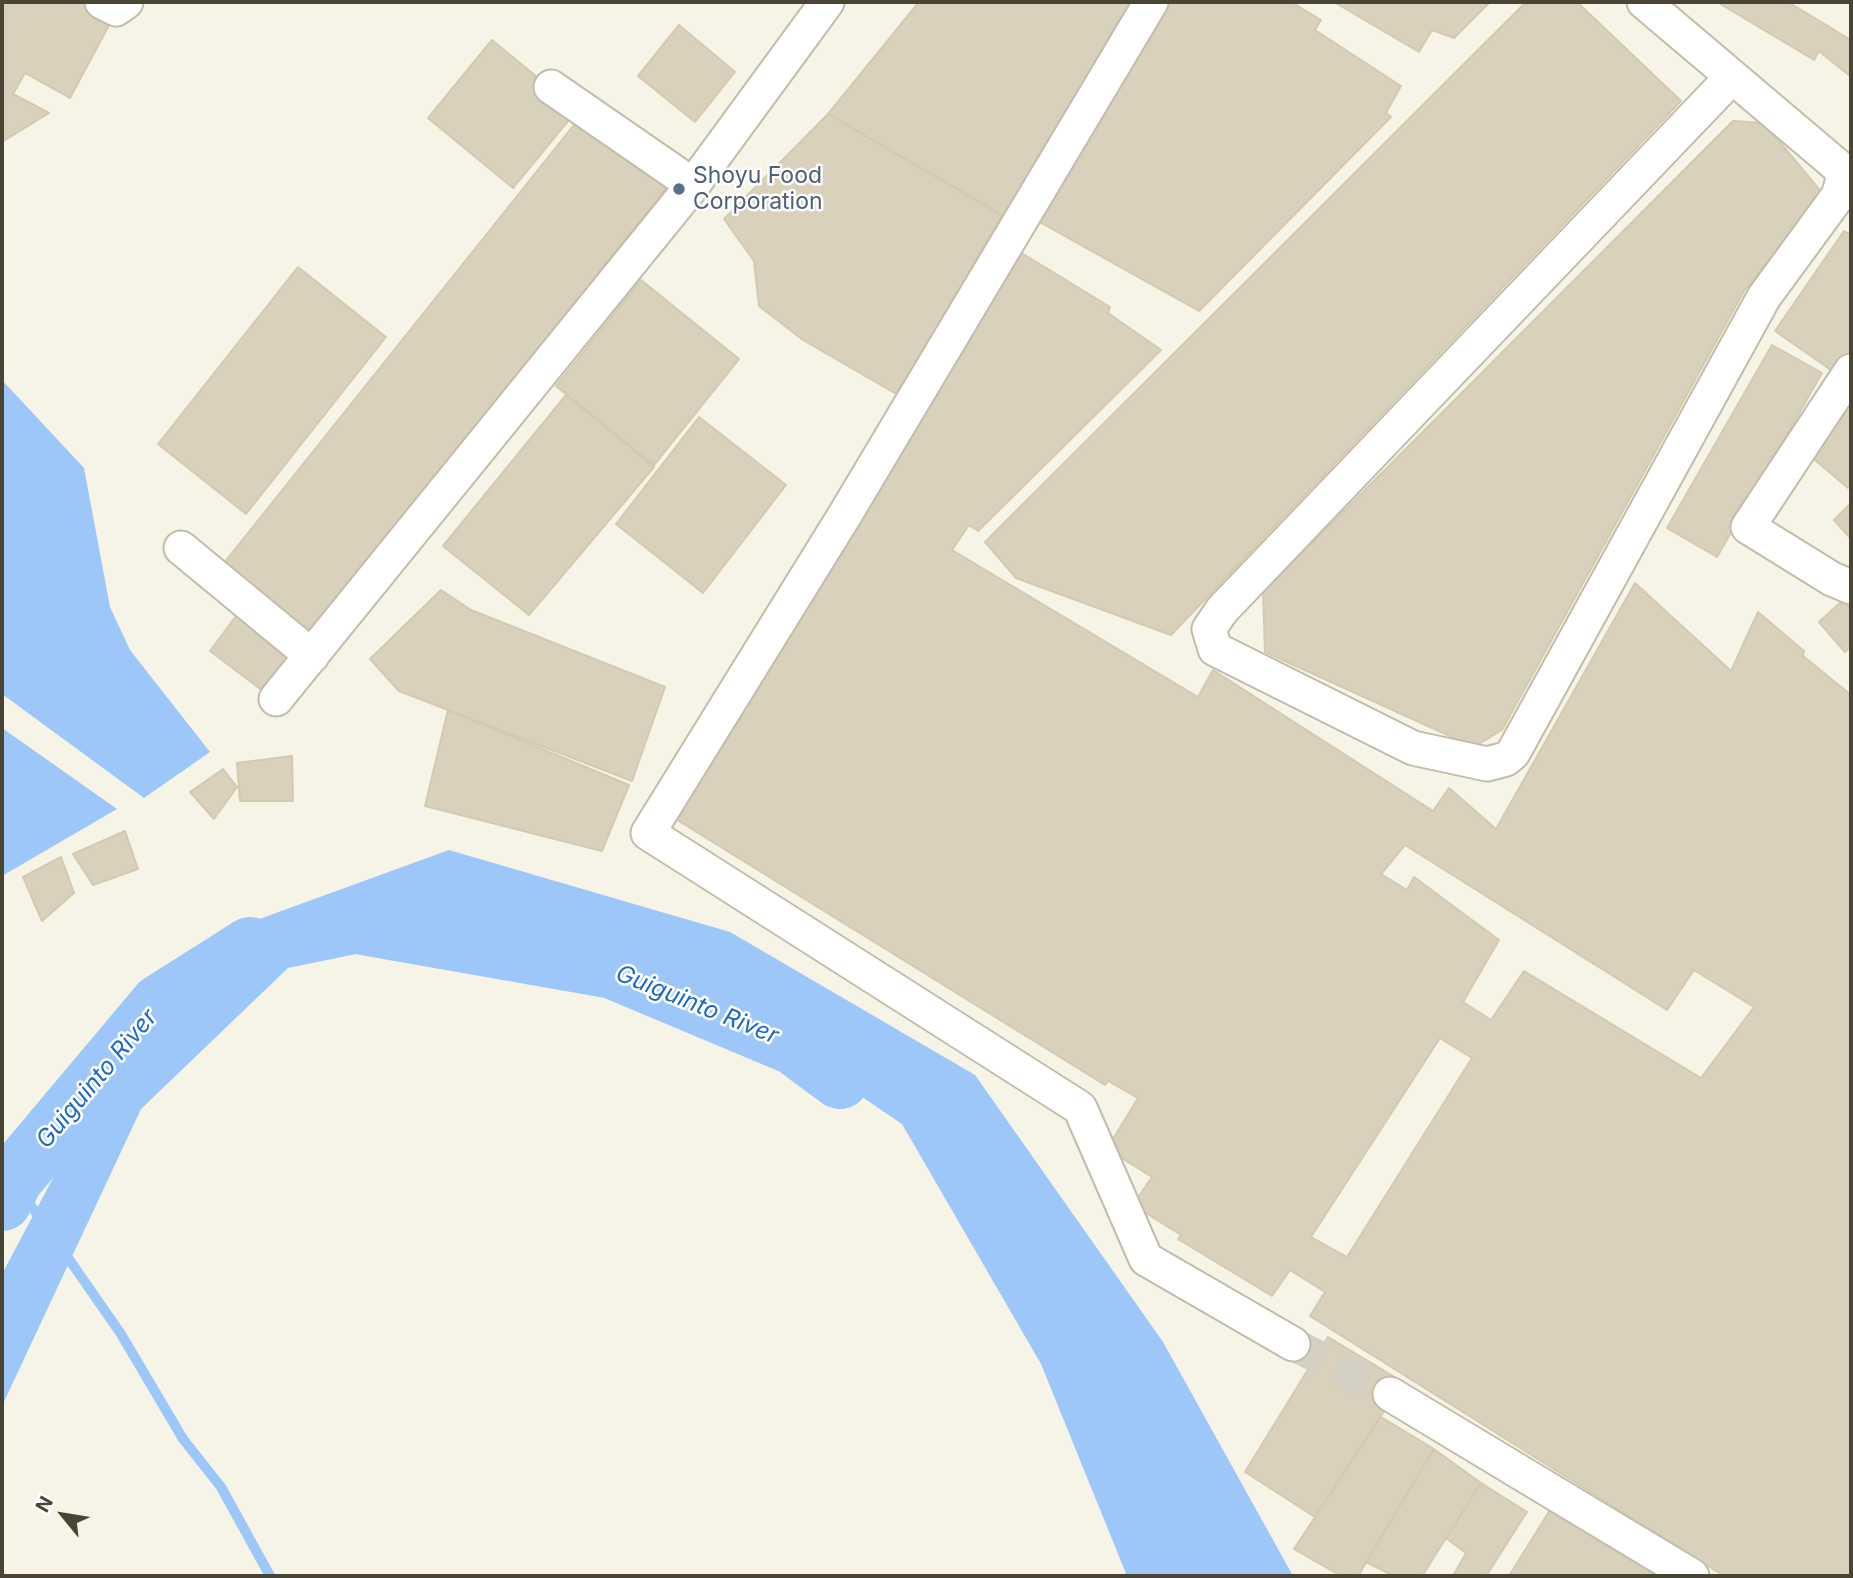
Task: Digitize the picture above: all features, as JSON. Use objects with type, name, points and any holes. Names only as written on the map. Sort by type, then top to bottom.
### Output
[{"type":"street","points":[[102,2],[116,9],[127,2]]},
{"type":"street","points":[[276,699],[692,185],[827,2]]},
{"type":"street","points":[[1151,2],[846,513],[648,832],[1080,1108],[1146,1259],[1293,1345]]},
{"type":"street","points":[[1644,2],[1840,168],[1843,180],[1838,196],[1764,297],[1513,753],[1506,759],[1487,764],[1413,748],[1214,649],[1209,629],[1222,610],[1732,77]]},
{"type":"street","points":[[551,87],[692,185]]},
{"type":"street","points":[[1851,371],[1748,527],[1832,579],[1851,587]]},
{"type":"street","points":[[181,548],[312,656]]},
{"type":"street","points":[[1390,1394],[1692,1576]]},
{"type":"water","points":[[2,380],[84,468],[110,607],[130,650],[210,752],[144,798],[2,694]]},
{"type":"water","points":[[2,728],[117,809],[2,876]]},
{"type":"water","points":[[449,850],[730,932],[975,1075],[1163,1342],[1293,1576],[1127,1576],[1041,1364],[902,1124],[704,990],[482,928],[288,968],[141,1109],[2,1406],[2,1274],[102,1086],[232,929]]},
{"type":"building","points":[[2,2],[91,2],[115,14],[70,98],[25,73],[13,94],[49,113],[2,142]]},
{"type":"building","points":[[919,2],[1131,2],[1005,216],[828,114]]},
{"type":"building","points":[[1153,2],[1291,2],[1321,20],[1315,30],[1401,86],[1386,113],[1391,117],[1199,311],[1036,220]]},
{"type":"building","points":[[1334,2],[1490,2],[1454,38],[1432,30],[1419,52]]},
{"type":"building","points":[[1526,2],[1577,2],[1681,101],[1171,635],[1016,578],[985,542]]},
{"type":"building","points":[[1717,2],[1788,2],[1851,40],[1851,77],[1819,51],[1814,60]]},
{"type":"building","points":[[679,25],[735,72],[695,122],[638,76]]},
{"type":"building","points":[[492,40],[577,110],[513,188],[428,118]]},
{"type":"building","points":[[585,111],[672,181],[303,643],[216,573]]},
{"type":"building","points":[[828,114],[1002,216],[898,395],[803,340],[759,306],[754,261],[724,219]]},
{"type":"building","points":[[1733,121],[1764,123],[1823,194],[1744,291],[1502,730],[1474,747],[1265,652],[1263,592]]},
{"type":"building","points":[[1844,231],[1851,235],[1851,353],[1831,370],[1775,331]]},
{"type":"building","points":[[1020,252],[1110,307],[1108,313],[1161,350],[978,531],[969,525],[952,550],[1198,697],[1213,670],[1433,811],[1449,788],[1496,829],[1635,583],[1731,671],[1758,612],[1804,651],[1803,656],[1851,695],[1851,1576],[1724,1576],[1310,1316],[1325,1292],[1290,1270],[1272,1296],[1178,1239],[1181,1235],[1133,1205],[1152,1177],[1107,1149],[1138,1098],[1108,1081],[1105,1085],[674,818]],"holes":[[[1405,845],[1667,1010],[1694,970],[1754,1007],[1701,1078],[1524,971],[1491,1020],[1463,1002],[1499,940],[1414,877],[1407,890],[1381,874]],[[1440,1038],[1472,1058],[1347,1257],[1311,1237]]]},
{"type":"building","points":[[298,267],[386,337],[246,514],[158,444]]},
{"type":"building","points":[[641,280],[739,359],[654,465],[556,386]]},
{"type":"building","points":[[1772,345],[1822,373],[1717,557],[1667,528]]},
{"type":"building","points":[[566,395],[654,467],[529,615],[443,546]]},
{"type":"building","points":[[1851,406],[1851,484],[1848,488],[1809,455]]},
{"type":"building","points":[[699,417],[786,485],[703,593],[616,524]]},
{"type":"building","points":[[1851,503],[1851,539],[1834,520]]},
{"type":"building","points":[[441,590],[471,610],[665,687],[632,781],[399,691],[370,659]]},
{"type":"building","points":[[1843,600],[1851,609],[1851,646],[1845,652],[1819,622]]},
{"type":"building","points":[[242,608],[299,650],[267,694],[210,651]]},
{"type":"building","points":[[448,710],[629,785],[602,851],[425,806]]},
{"type":"building","points":[[292,756],[293,801],[240,801],[237,763]]},
{"type":"building","points":[[223,769],[237,787],[214,819],[190,792]]},
{"type":"building","points":[[125,831],[138,869],[93,885],[73,854]]},
{"type":"building","points":[[61,857],[74,893],[42,921],[23,877]]},
{"type":"building","points":[[1328,1337],[1403,1382],[1315,1517],[1245,1472]]},
{"type":"building","points":[[1381,1417],[1434,1449],[1358,1576],[1341,1576],[1294,1549]]},
{"type":"building","points":[[1434,1449],[1481,1483],[1422,1576],[1394,1576],[1366,1562]]},
{"type":"building","points":[[1481,1483],[1527,1512],[1486,1576],[1453,1576],[1466,1553],[1446,1538]]},
{"type":"building","points":[[1555,1502],[1675,1576],[1509,1576]]},
{"type":"waterway","name":"Guiguinto River","points":[[357,924],[613,969],[794,1045],[840,1079]]},
{"type":"waterway","name":"Guiguinto River","points":[[2,1201],[13,1179],[160,1004],[250,947]]},
{"type":"waterway","points":[[13,1179],[41,1220]]},
{"type":"waterway","points":[[64,1252],[121,1334],[183,1439],[221,1487],[270,1576]]},
{"type":"tunnel","points":[[1293,1344],[1390,1394]]},
{"type":"place","name":"Shoyu Food Corporation","points":[[679,189]]}]
